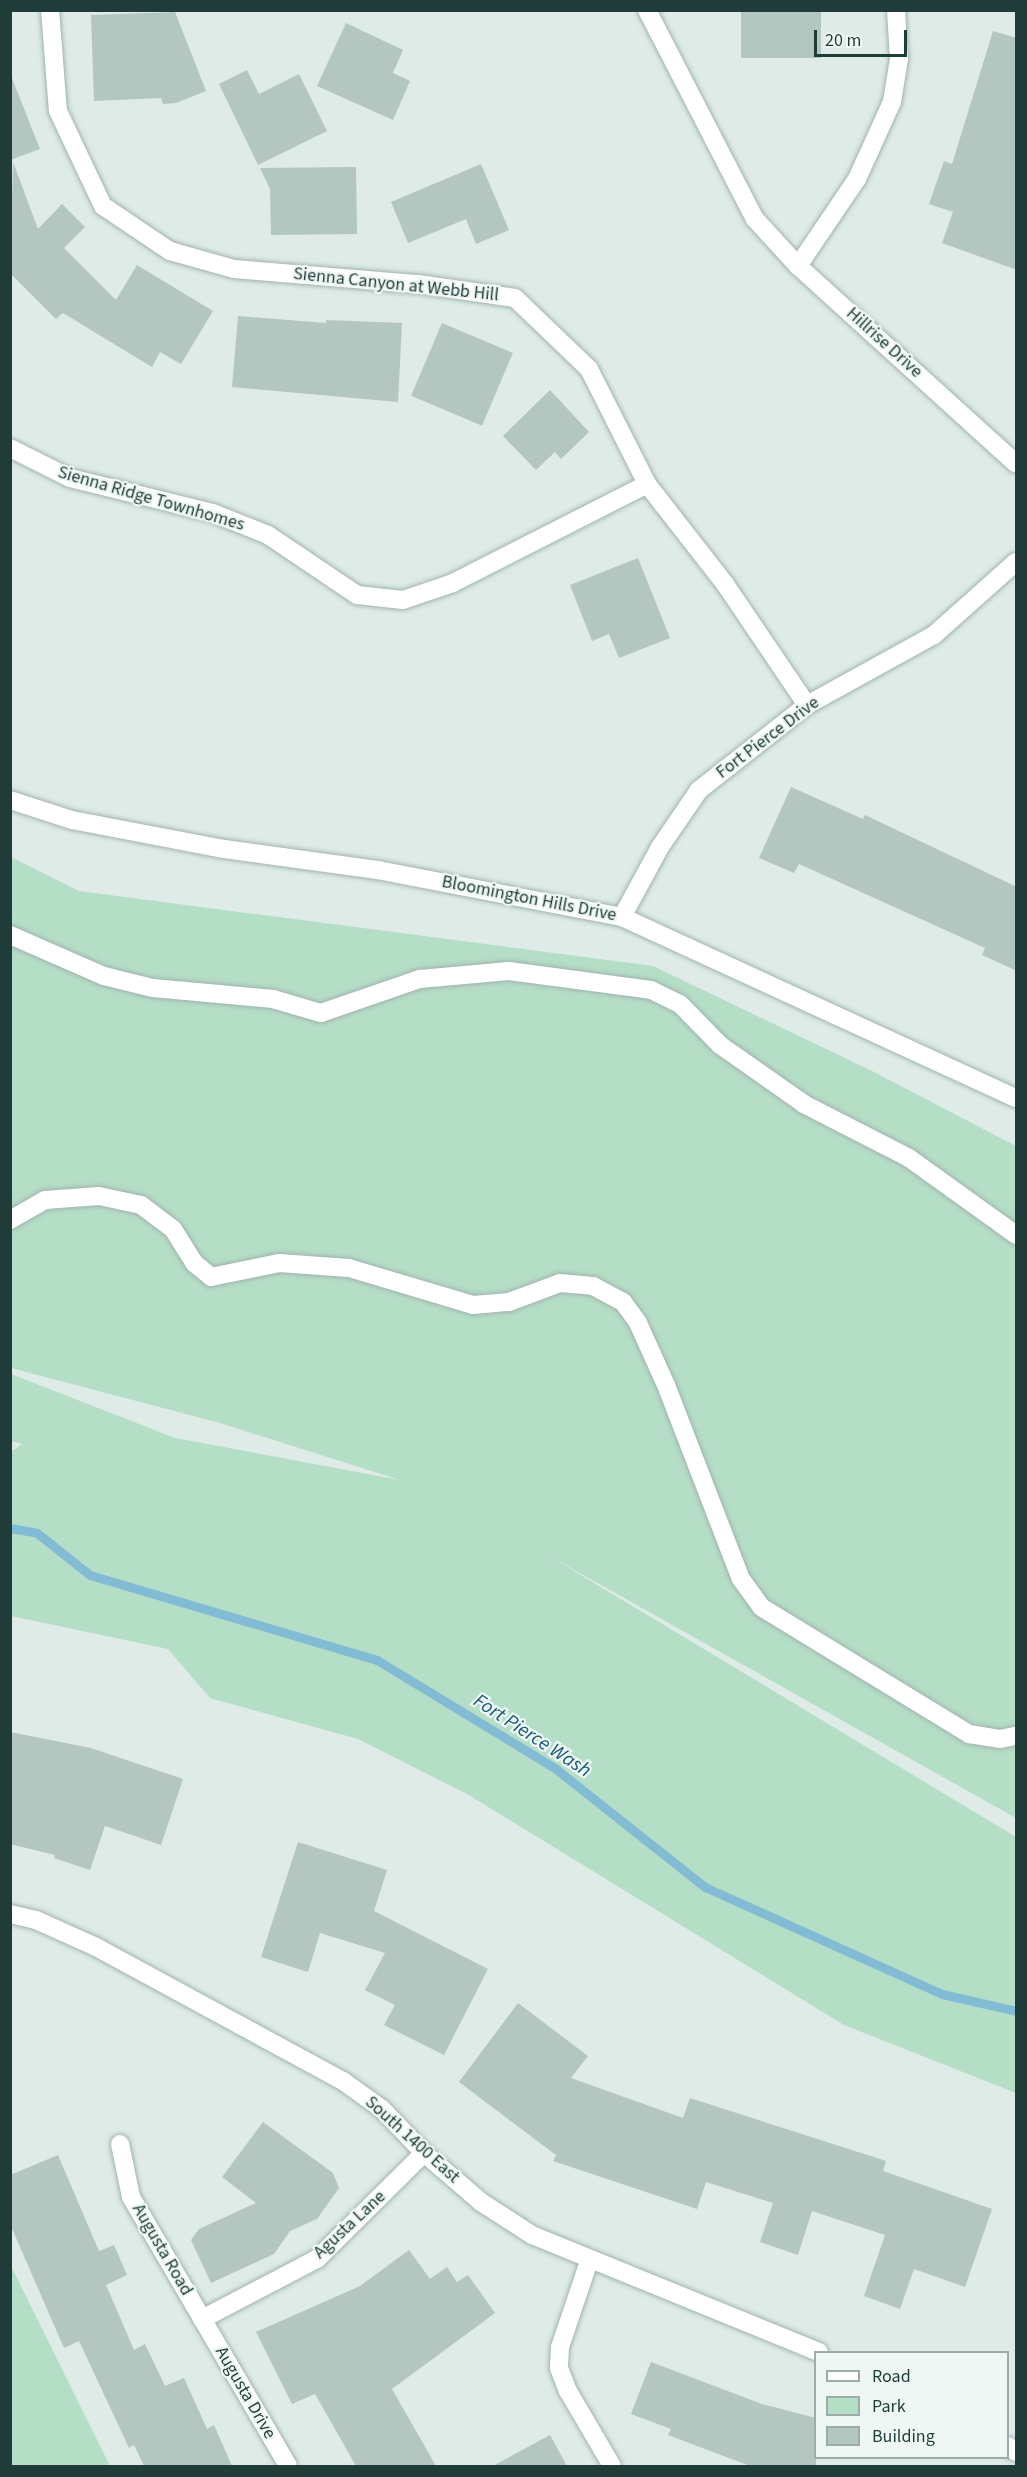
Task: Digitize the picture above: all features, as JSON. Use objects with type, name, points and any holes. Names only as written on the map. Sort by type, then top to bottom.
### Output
[{"type":"street","name":"Sienna Canyon at Webb Hill","points":[[50,10],[58,111],[103,206],[170,251],[234,269],[418,284],[515,298],[589,369],[646,484],[725,584],[807,705]]},
{"type":"street","name":"Hillrise Drive","points":[[647,10],[755,219],[798,266],[1017,464]]},
{"type":"street","points":[[798,266],[857,180],[892,102],[899,59],[896,10]]},
{"type":"street","name":"Sienna Ridge Townhomes","points":[[10,448],[70,478],[224,518],[267,535],[357,595],[404,600],[453,583],[646,484]]},
{"type":"street","name":"Fort Pierce Drive","points":[[622,917],[660,847],[699,790],[807,705],[934,635],[1017,562]]},
{"type":"street","name":"Bloomington Hills Drive","points":[[10,800],[72,820],[224,849],[378,870],[622,917],[1017,1098]]},
{"type":"street","points":[[10,935],[104,976],[153,988],[273,999],[321,1014],[420,979],[509,971],[651,990],[680,1004],[720,1045],[804,1104],[909,1158],[1017,1236]]},
{"type":"street","points":[[10,1220],[45,1200],[99,1196],[141,1205],[173,1229],[194,1263],[211,1276],[279,1263],[349,1268],[473,1305],[509,1302],[560,1283],[593,1286],[624,1302],[638,1323],[666,1385],[741,1579],[761,1607],[969,1734],[1000,1739],[1017,1736]]},
{"type":"street","name":"South 1400 East","points":[[10,1914],[36,1920],[96,1947],[343,2081],[382,2109],[424,2153],[481,2202],[532,2235],[589,2261],[816,2351]]},
{"type":"street","name":"Augusta Road","points":[[120,2144],[131,2197],[202,2319]]},
{"type":"street","name":"Agusta Lane","points":[[202,2319],[317,2259],[424,2153]]},
{"type":"street","points":[[589,2261],[560,2347],[559,2368],[568,2391],[612,2466]]},
{"type":"street","name":"Augusta Drive","points":[[202,2319],[288,2466]]},
{"type":"green space","points":[[11,857],[79,891],[653,966],[872,1071],[1016,1146],[1016,1818],[551,1557],[1016,1837],[1016,2093],[844,2025],[467,1794],[358,1739],[210,1698],[168,1649],[11,1616],[11,1452],[22,1444],[11,1441],[11,1374],[175,1438],[400,1480],[220,1423],[11,1368]]},
{"type":"green space","points":[[11,2266],[110,2466],[11,2466]]},
{"type":"building","points":[[741,10],[821,10],[821,58],[741,58]]},
{"type":"building","points":[[175,12],[206,91],[176,103],[163,104],[161,98],[94,101],[91,15]]},
{"type":"building","points":[[346,23],[403,50],[393,73],[410,81],[393,120],[317,86]]},
{"type":"building","points":[[993,31],[1017,38],[1017,270],[942,243],[953,212],[929,204],[944,161],[952,164]]},
{"type":"building","points":[[247,70],[259,94],[299,74],[327,131],[258,165],[219,84]]},
{"type":"building","points":[[12,78],[40,149],[10,160],[10,79]]},
{"type":"building","points":[[13,162],[38,229],[62,204],[85,227],[64,248],[116,300],[137,265],[213,311],[181,364],[160,352],[152,367],[63,313],[56,319],[10,273]]},
{"type":"building","points":[[481,164],[509,230],[476,244],[466,219],[408,243],[391,202]]},
{"type":"building","points":[[356,167],[357,234],[271,235],[270,189],[260,168]]},
{"type":"building","points":[[238,316],[326,323],[326,320],[402,323],[398,402],[232,387]]},
{"type":"building","points":[[442,323],[513,353],[482,426],[411,396]]},
{"type":"building","points":[[550,390],[589,432],[561,459],[555,452],[536,470],[503,436]]},
{"type":"building","points":[[638,558],[670,638],[619,658],[609,634],[592,641],[570,585]]},
{"type":"building","points":[[791,787],[863,819],[865,815],[1017,887],[1017,971],[982,955],[985,948],[799,864],[794,873],[759,858]]},
{"type":"building","points":[[10,1732],[91,1748],[183,1779],[161,1845],[105,1826],[90,1870],[54,1858],[55,1855],[10,1844]]},
{"type":"building","points":[[298,1842],[387,1870],[374,1911],[488,1969],[444,2055],[384,2025],[395,2005],[365,1990],[385,1953],[320,1933],[308,1972],[261,1957]]},
{"type":"building","points":[[518,2003],[588,2056],[571,2078],[683,2118],[690,2098],[886,2161],[883,2171],[992,2209],[965,2287],[914,2269],[900,2309],[864,2296],[885,2235],[812,2211],[798,2255],[760,2242],[773,2203],[706,2182],[697,2209],[553,2161],[556,2155],[459,2082]]},
{"type":"building","points":[[263,2122],[333,2173],[339,2188],[317,2219],[290,2231],[274,2254],[211,2283],[191,2240],[199,2229],[256,2203],[222,2177]]},
{"type":"building","points":[[58,2155],[99,2251],[114,2245],[127,2275],[106,2285],[134,2350],[145,2344],[165,2386],[184,2378],[207,2429],[214,2425],[232,2466],[144,2466],[134,2445],[129,2448],[79,2341],[64,2348],[10,2224],[10,2175]]},
{"type":"building","points":[[409,2250],[430,2279],[447,2267],[457,2282],[468,2275],[495,2313],[392,2389],[436,2466],[356,2466],[315,2394],[292,2404],[256,2332],[360,2286]]},
{"type":"building","points":[[651,2362],[762,2404],[814,2417],[816,2466],[750,2466],[668,2435],[671,2429],[631,2414]]},
{"type":"building","points":[[550,2435],[567,2466],[493,2466]]},
{"type":"waterway","name":"Fort Pierce Wash","points":[[10,1528],[37,1533],[90,1575],[377,1660],[556,1769],[705,1887],[942,1994],[1016,2011]]}]
